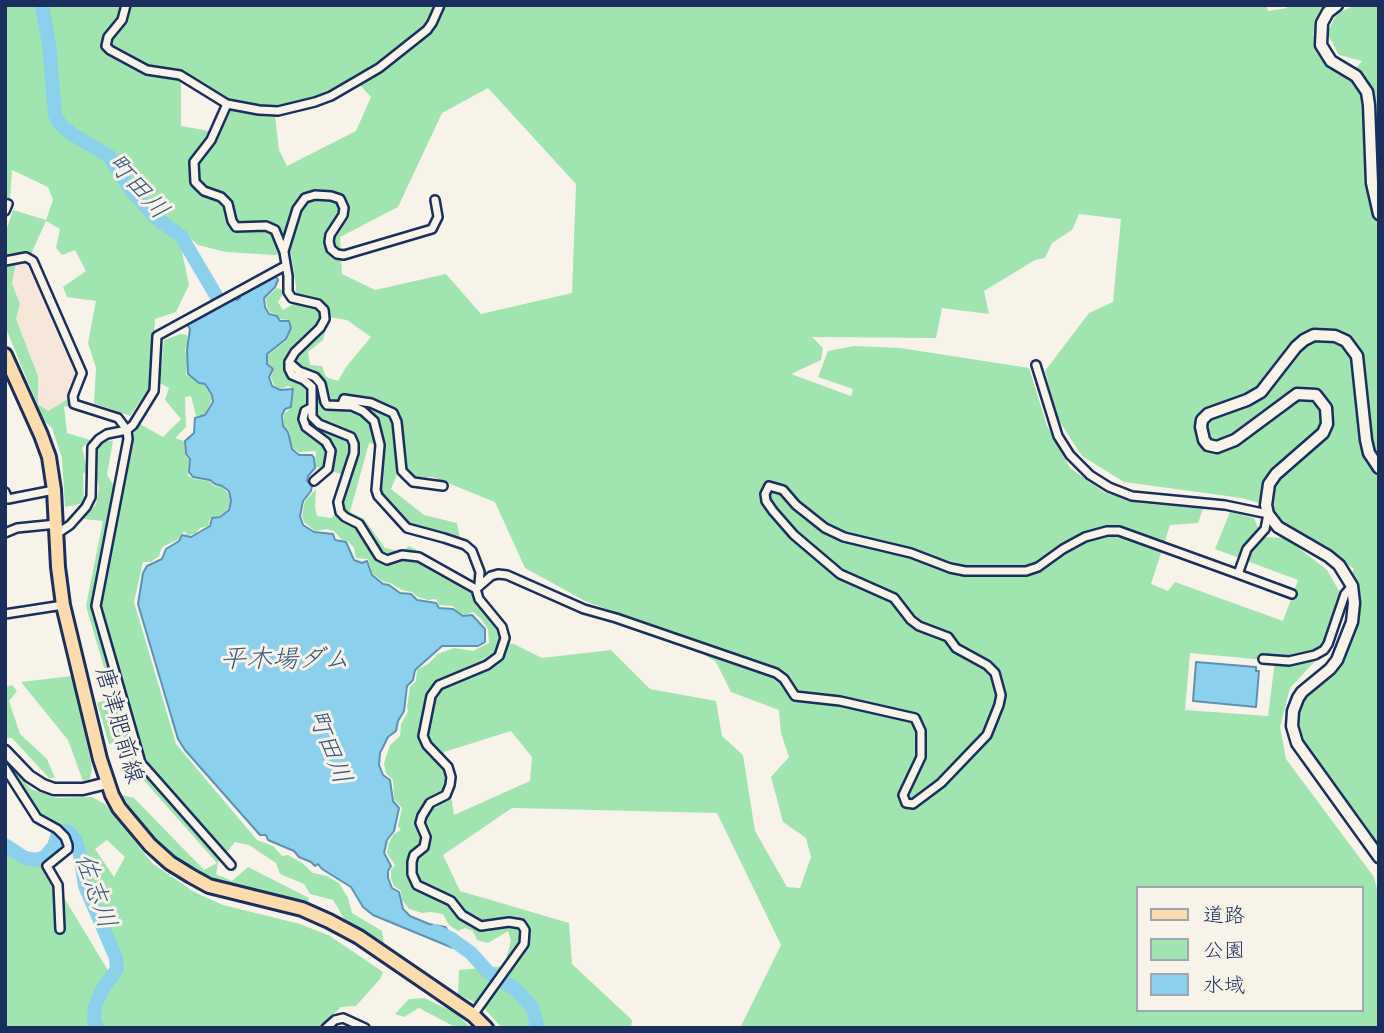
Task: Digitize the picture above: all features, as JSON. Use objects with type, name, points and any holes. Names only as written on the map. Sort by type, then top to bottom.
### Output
[{"type":"main road","name":"唐津肥前線","points":[[5,355],[41,435],[51,466],[63,606],[107,783],[119,808],[170,863],[191,876],[209,886],[302,909],[329,921],[476,1011],[486,1028]]},
{"type":"street","points":[[126,5],[122,20],[106,42],[110,50],[147,70],[180,75],[227,104],[278,111],[331,96],[379,68],[426,30],[440,5]]},
{"type":"street","points":[[1337,5],[1328,12],[1322,23],[1321,45],[1331,61],[1356,76],[1367,92],[1370,105],[1372,183],[1379,215]]},
{"type":"street","points":[[227,104],[211,140],[194,163],[195,182],[204,191],[221,197],[228,204],[236,227],[266,226],[275,230],[284,252],[288,292],[292,298],[318,304],[324,310],[325,319],[320,328],[295,352],[289,362],[289,369],[292,375],[312,387],[313,417],[320,424],[351,437],[354,444],[354,453],[338,502],[340,512],[359,524],[379,556],[387,559],[402,555],[419,557],[478,586]]},
{"type":"street","points":[[284,252],[297,209],[305,198],[315,195],[340,199],[344,208],[343,215],[330,235],[329,242],[331,249],[344,255],[432,229],[438,217],[435,200]]},
{"type":"street","points":[[5,261],[26,257],[33,261],[82,373],[74,404],[118,418],[127,430],[128,439],[96,606],[141,763],[231,865]]},
{"type":"street","points":[[5,533],[17,528],[57,528],[70,525],[91,497],[93,447],[107,434],[127,430],[154,391],[158,335],[285,266]]},
{"type":"street","points":[[1238,574],[1247,549],[1261,534],[1268,514],[1266,496],[1269,484],[1276,474],[1323,433],[1327,416],[1322,401],[1316,395],[1297,394],[1235,440],[1223,446],[1212,447],[1201,435],[1202,420],[1208,414],[1261,392],[1296,346],[1314,335],[1335,336],[1346,341],[1357,356],[1366,440],[1369,453],[1379,468]]},
{"type":"street","points":[[289,362],[299,371],[315,377],[321,384],[327,405],[352,405],[374,421],[380,446],[376,490],[378,496],[407,528],[465,545],[472,551],[480,572],[479,599],[502,627],[505,638],[499,656],[487,665],[439,685],[431,696],[423,736],[427,745],[448,767],[451,777],[446,795],[430,803],[422,816],[420,822],[426,837],[424,846],[414,855],[412,874],[417,885],[423,890],[450,901],[462,915],[481,926],[509,922],[521,924],[525,930],[526,938],[514,959],[476,1011]]},
{"type":"street","points":[[1036,365],[1058,436],[1070,455],[1090,475],[1109,487],[1132,496],[1225,505],[1268,514],[1278,527],[1339,565],[1352,586],[1352,622],[1330,669],[1298,698],[1293,711],[1292,726],[1302,751],[1379,857]]},
{"type":"street","points":[[342,404],[344,399],[371,403],[393,413],[397,422],[402,471],[413,482],[443,486]]},
{"type":"street","points":[[311,408],[305,411],[303,419],[306,428],[326,442],[331,452],[328,469],[314,481]]},
{"type":"street","points":[[478,586],[491,576],[507,575],[584,609],[776,673],[795,696],[839,701],[915,718],[921,731],[921,757],[904,790],[904,800],[908,804],[913,804],[941,783],[987,735],[1001,695],[995,673],[987,665],[956,648],[948,637],[919,626],[894,598],[840,574],[794,535],[773,511],[766,501],[765,494],[769,486],[783,490],[796,506],[825,528],[844,537],[911,553],[950,568],[965,571],[1026,571],[1038,567],[1085,537],[1119,531],[1292,594]]},
{"type":"street","points":[[5,492],[8,499],[54,490]]},
{"type":"street","points":[[1263,659],[1289,661],[1315,656],[1324,650],[1345,594],[1352,586]]},
{"type":"street","points":[[5,614],[63,606]]},
{"type":"street","points":[[5,751],[29,776],[54,789],[83,789],[107,783]]},
{"type":"street","points":[[5,768],[37,818],[65,836],[68,849],[47,866],[58,885],[60,929]]},
{"type":"street","points":[[326,1028],[335,1020],[343,1018],[366,1028]]},
{"type":"shaded area","points":[[29,260],[79,375],[68,399],[47,411],[38,404],[38,376],[16,319],[20,303],[12,283],[16,263]]},
{"type":"green space","points":[[5,5],[1266,5],[1268,11],[1287,8],[1287,5],[1323,5],[1313,35],[1349,76],[1362,61],[1339,55],[1327,33],[1337,13],[1356,5],[1379,5],[1379,851],[1300,739],[1294,725],[1300,702],[1334,672],[1357,622],[1360,601],[1352,573],[1354,569],[1304,535],[1282,525],[1272,507],[1242,498],[1124,482],[1082,456],[1058,419],[1045,371],[1089,313],[1113,302],[1121,219],[1079,214],[1072,230],[1052,243],[1045,258],[1035,260],[984,291],[989,314],[942,308],[936,338],[812,337],[823,348],[821,360],[791,374],[851,396],[853,389],[818,377],[828,351],[854,346],[900,348],[1029,368],[1047,426],[1070,468],[1104,492],[1138,503],[1203,509],[1198,523],[1170,525],[1151,584],[1168,591],[1175,582],[1283,621],[1298,580],[1215,549],[1230,512],[1254,518],[1262,537],[1286,538],[1327,570],[1343,598],[1329,646],[1290,688],[1280,727],[1286,759],[1374,877],[1379,897],[1377,1028],[740,1028],[781,945],[717,813],[512,808],[443,855],[460,891],[569,923],[572,964],[632,1020],[631,1028],[502,1028],[483,1007],[458,994],[459,970],[504,966],[511,941],[508,931],[488,943],[477,940],[473,931],[465,928],[458,931],[449,925],[443,914],[409,909],[402,900],[401,891],[394,886],[391,879],[391,870],[395,865],[387,853],[394,834],[401,830],[398,826],[402,808],[394,799],[393,780],[386,773],[384,763],[390,745],[400,736],[401,724],[408,712],[410,687],[416,681],[417,670],[438,654],[454,648],[473,651],[489,643],[488,629],[473,612],[465,615],[453,606],[439,605],[436,599],[418,597],[412,592],[384,582],[373,574],[368,559],[356,558],[354,548],[348,541],[342,540],[334,531],[315,531],[304,522],[302,515],[305,501],[316,489],[317,516],[331,518],[343,507],[349,477],[332,471],[327,462],[320,468],[315,466],[316,451],[299,452],[293,448],[290,432],[284,425],[284,414],[292,407],[294,389],[288,386],[280,389],[274,385],[271,377],[274,369],[268,363],[268,355],[287,340],[292,328],[290,320],[280,319],[270,312],[266,298],[277,288],[285,291],[278,302],[283,310],[295,303],[296,287],[291,253],[274,255],[226,252],[198,245],[185,234],[180,242],[189,285],[176,312],[155,319],[151,385],[130,416],[94,403],[96,368],[88,343],[96,301],[67,297],[63,287],[86,271],[75,250],[62,255],[56,248],[60,229],[46,221],[31,254],[5,257],[5,234],[13,210],[46,220],[53,200],[48,187],[12,170],[10,198],[5,205]],"holes":[[[355,80],[371,97],[356,131],[287,166],[279,150],[274,108],[319,97]],[[181,82],[234,104],[220,133],[181,126]],[[488,88],[576,184],[572,293],[481,314],[446,274],[375,290],[342,274],[340,237],[398,207],[442,113]],[[329,317],[347,320],[371,337],[338,381],[326,377],[322,366],[310,365],[308,352],[323,340]],[[369,443],[384,445],[380,490],[407,523],[460,538],[457,523],[424,515],[391,489],[401,465],[416,478],[433,477],[495,502],[525,568],[585,601],[662,629],[716,662],[731,692],[779,710],[781,733],[789,757],[771,777],[783,822],[806,838],[811,857],[800,888],[787,887],[755,831],[743,755],[722,736],[716,701],[650,689],[611,650],[542,658],[514,644],[501,643],[500,628],[472,594],[474,581],[409,546],[402,552],[385,548],[364,519],[350,512]],[[1190,653],[1275,661],[1268,716],[1185,710]],[[511,731],[532,757],[530,781],[454,815],[444,752]]]},
{"type":"green space","points":[[16,263],[12,283],[20,304],[16,319],[38,376],[38,404],[48,411],[68,399],[68,407],[64,406],[67,433],[90,440],[82,448],[87,470],[83,474],[84,503],[65,507],[62,458],[52,428],[44,421],[5,326],[5,265]]},
{"type":"green space","points":[[181,334],[187,335],[188,342],[185,350],[186,375],[204,385],[211,396],[211,402],[204,415],[196,416],[191,396],[185,397],[186,427],[175,438],[184,441],[185,455],[189,460],[188,476],[222,487],[228,493],[230,502],[227,510],[210,518],[208,526],[200,528],[195,534],[188,535],[184,531],[177,540],[162,547],[159,556],[151,562],[143,562],[134,602],[176,744],[257,840],[273,846],[282,856],[288,855],[302,863],[313,873],[327,876],[339,883],[348,898],[352,913],[382,931],[384,945],[345,920],[333,900],[310,894],[304,884],[280,874],[276,863],[249,845],[235,842],[218,862],[216,874],[232,881],[248,867],[309,898],[307,905],[230,886],[202,876],[170,854],[137,819],[122,795],[134,798],[204,870],[217,863],[133,768],[125,740],[109,744],[97,703],[113,698],[86,606],[103,521],[83,519],[96,504],[99,487],[95,470],[97,450],[106,440],[113,441],[107,475],[115,487],[110,514],[117,516],[135,430],[140,424],[163,437],[181,419],[165,400],[169,388],[160,383],[164,340]]},
{"type":"green space","points":[[72,676],[92,767],[90,779],[83,781],[68,740],[21,682]]},
{"type":"green space","points":[[12,685],[17,691],[9,701],[20,734],[47,759],[55,778],[49,778],[12,738],[5,738],[5,687]]},
{"type":"green space","points":[[5,767],[12,767],[31,789],[56,798],[92,797],[105,804],[152,863],[194,892],[223,905],[300,924],[330,936],[383,972],[380,979],[356,1006],[341,1007],[319,1028],[5,1028],[5,851],[23,862],[43,860],[54,865],[63,896],[109,972],[114,976],[121,970],[88,886],[82,846],[69,831],[39,815]],"holes":[[[107,840],[125,857],[114,877],[95,849]]]},
{"type":"green space","points":[[424,998],[456,1013],[471,1028],[457,1028],[419,1008],[404,1017],[395,1014],[409,999]]},
{"type":"water","name":"平木場ダム","points":[[275,275],[278,280],[264,298],[265,307],[269,314],[277,316],[280,321],[289,321],[291,328],[286,339],[267,354],[267,364],[273,369],[269,377],[272,386],[280,390],[293,389],[291,407],[285,409],[282,415],[283,426],[288,432],[292,449],[299,455],[312,455],[314,458],[315,468],[307,481],[312,485],[311,491],[303,501],[300,516],[303,525],[314,532],[333,534],[335,540],[346,542],[354,560],[362,563],[367,561],[372,575],[383,584],[400,593],[411,594],[417,600],[436,603],[439,608],[453,609],[463,616],[472,615],[485,629],[485,642],[478,646],[442,646],[415,670],[413,680],[407,686],[404,711],[396,731],[388,737],[380,753],[379,765],[383,775],[390,780],[393,801],[399,808],[394,831],[387,840],[384,853],[391,866],[388,878],[392,888],[399,892],[403,909],[410,916],[445,927],[453,937],[448,943],[453,948],[373,915],[363,907],[351,887],[318,864],[315,866],[294,851],[268,840],[266,835],[260,835],[178,739],[138,604],[143,573],[147,566],[162,559],[166,549],[179,541],[182,535],[191,537],[210,526],[212,518],[220,517],[229,510],[231,501],[229,491],[222,486],[210,480],[193,477],[189,472],[190,459],[186,454],[185,441],[194,433],[195,418],[205,415],[213,402],[205,384],[199,383],[188,374],[190,329],[187,324],[235,298],[237,300],[239,296]]},
{"type":"water","points":[[1196,662],[1256,667],[1256,671],[1259,671],[1256,707],[1193,701]]},
{"type":"waterway","name":"町田川","points":[[42,5],[49,44],[55,115],[60,124],[109,156],[130,189],[157,219],[181,236],[217,297]]},
{"type":"waterway","name":"佐志川","points":[[5,845],[25,858],[36,860],[45,857],[54,846],[58,834],[63,831],[67,831],[75,839],[85,886],[116,958],[117,969],[102,990],[95,1006],[94,1019],[97,1028]]},
{"type":"waterway","name":"町田川","points":[[435,931],[471,953],[488,972],[515,989],[532,1007],[538,1028]]}]
